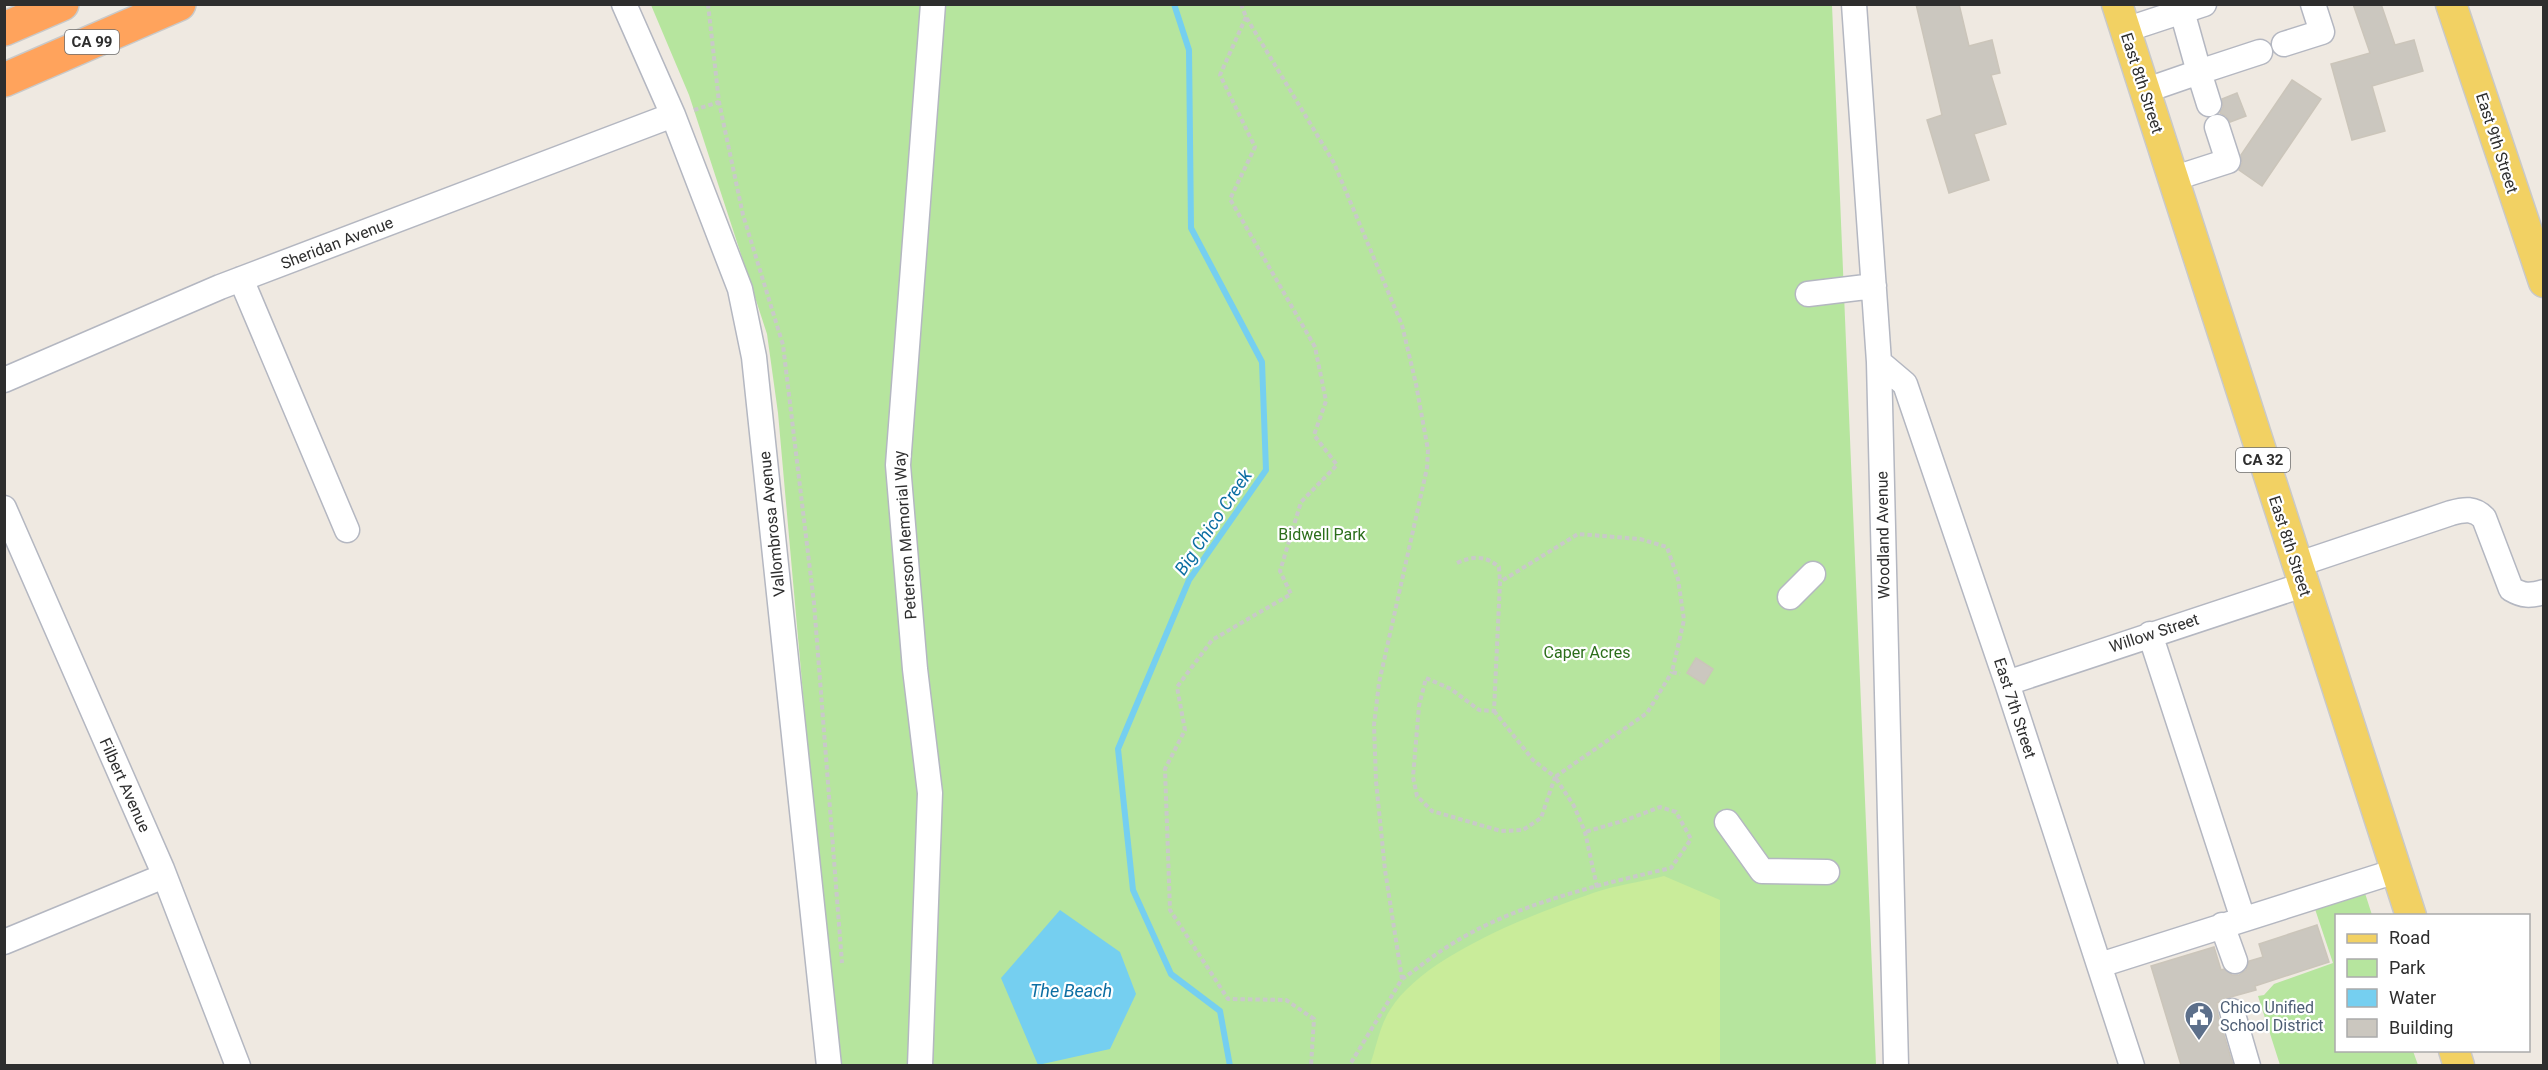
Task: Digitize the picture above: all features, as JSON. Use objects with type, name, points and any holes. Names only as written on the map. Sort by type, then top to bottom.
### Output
[{"type":"highway","name":"CA 99","points":[[4,29],[62,4]]},
{"type":"highway","name":"CA 99","points":[[4,80],[179,4]]},
{"type":"main road","name":"East 9th Street","points":[[2451,4],[2544,282]]},
{"type":"main road","name":"East 8th Street","points":[[2121,17],[2299,575],[2411,914]]},
{"type":"street","name":"Vallombrosa Avenue","points":[[624,4],[673,116],[740,290],[754,357],[829,1065]]},
{"type":"street","name":"Peterson Memorial Way","points":[[920,1065],[930,793],[915,669],[897,465],[933,4]]},
{"type":"street","name":"Woodland Avenue","points":[[1854,4],[1879,362],[1896,1065]]},
{"type":"street","points":[[2284,44],[2322,32],[2313,4]]},
{"type":"street","points":[[2121,17],[2189,7],[2199,72],[2210,104]]},
{"type":"street","points":[[2144,91],[2260,52]]},
{"type":"street","name":"Sheridan Avenue","points":[[4,380],[241,279],[673,116]]},
{"type":"street","points":[[2172,178],[2228,160],[2217,127]]},
{"type":"street","points":[[241,279],[347,530]]},
{"type":"street","points":[[1808,294],[1874,286]]},
{"type":"street","name":"East 7th Street","points":[[1879,362],[1905,384],[2007,683],[2132,1065]]},
{"type":"street","name":"Filbert Avenue","points":[[4,508],[164,876],[238,1065]]},
{"type":"street","name":"Willow Street","points":[[2007,683],[2150,634],[2451,513],[2464,510],[2477,511],[2484,518],[2511,589],[2522,595],[2532,596],[2544,592]]},
{"type":"street","points":[[1790,597],[1813,574]]},
{"type":"street","points":[[2150,634],[2233,922],[2235,961]]},
{"type":"street","points":[[1727,822],[1762,871],[1827,872]]},
{"type":"street","points":[[2100,965],[2396,871]]},
{"type":"street","points":[[4,942],[164,876]]},
{"type":"street","points":[[2232,1011],[2248,1065]]},
{"type":"path","points":[[708,4],[719,102]]},
{"type":"path","points":[[1241,4],[1246,17],[1334,163],[1402,325],[1428,450],[1427,468],[1379,684],[1374,724],[1376,781],[1385,870],[1402,979]]},
{"type":"path","points":[[1246,17],[1220,75],[1255,147],[1230,199],[1315,347],[1326,401],[1314,435],[1337,465],[1301,502],[1280,571],[1290,594],[1212,640],[1177,687],[1185,730],[1165,769],[1170,910],[1228,999],[1286,1000],[1314,1019],[1311,1065]]},
{"type":"path","points":[[1494,711],[1479,710],[1451,689],[1426,678],[1419,706],[1413,777],[1417,796],[1432,811],[1501,831],[1523,830],[1541,818],[1555,777],[1647,713],[1672,672],[1684,620],[1678,579],[1667,547],[1640,539],[1578,534],[1500,582]]},
{"type":"path","points":[[1457,563],[1472,556],[1490,559],[1499,567],[1494,711],[1533,760],[1555,777],[1575,806],[1585,832],[1597,887]]},
{"type":"path","points":[[1672,672],[1680,674]]},
{"type":"path","points":[[1349,1065],[1402,979],[1448,946],[1509,915],[1597,887],[1671,868],[1691,839],[1676,812],[1660,807],[1585,832]]},
{"type":"green space","name":"Bidwell Park","points":[[651,5],[1832,5],[1876,1065],[840,1065],[810,772],[778,413],[767,334],[689,95]]},
{"type":"green space","points":[[1664,876],[1720,900],[1720,1065],[1370,1065],[1390,1010],[1406,990],[1428,971],[1454,954],[1541,912],[1593,893]]},
{"type":"green space","points":[[2364,890],[2372,914],[2335,914],[2335,1052],[2413,1052],[2418,1065],[2280,1065],[2258,996],[2264,995],[2274,984],[2333,963],[2314,906]]},
{"type":"water","name":"The Beach","points":[[1060,910],[1120,952],[1136,994],[1110,1049],[1038,1065],[1001,978]]},
{"type":"building","points":[[1916,4],[1959,4],[1969,46],[1992,40],[2000,73],[1991,75],[2006,124],[1974,134],[1989,180],[1949,193],[1927,120],[1942,115]]},
{"type":"building","points":[[2353,4],[2381,4],[2395,45],[2414,40],[2423,71],[2372,86],[2385,131],[2352,140],[2331,64],[2370,53]]},
{"type":"building","points":[[2292,80],[2321,99],[2262,186],[2239,170],[2242,163],[2241,155]]},
{"type":"building","points":[[2237,93],[2246,116],[2230,122],[2220,113],[2223,107],[2222,99]]},
{"type":"building","points":[[1696,658],[1713,669],[1704,684],[1687,673]]},
{"type":"building","points":[[2317,925],[2329,962],[2255,986],[2256,990],[2217,1003],[2218,1015],[2233,1065],[2181,1065],[2151,966],[2214,947],[2221,970],[2224,969],[2232,975],[2239,975],[2246,970],[2249,961],[2263,957],[2259,944]]},
{"type":"waterway","name":"Big Chico Creek","points":[[1174,4],[1189,50],[1191,228],[1262,362],[1266,470],[1189,580],[1118,749],[1133,890],[1171,974],[1220,1011],[1230,1066]]},
{"type":"place","name":"Chico Unified School District","points":[[2199,1042]]},
{"type":"park label","name":"Caper Acres","points":[[1587,652]]}]
